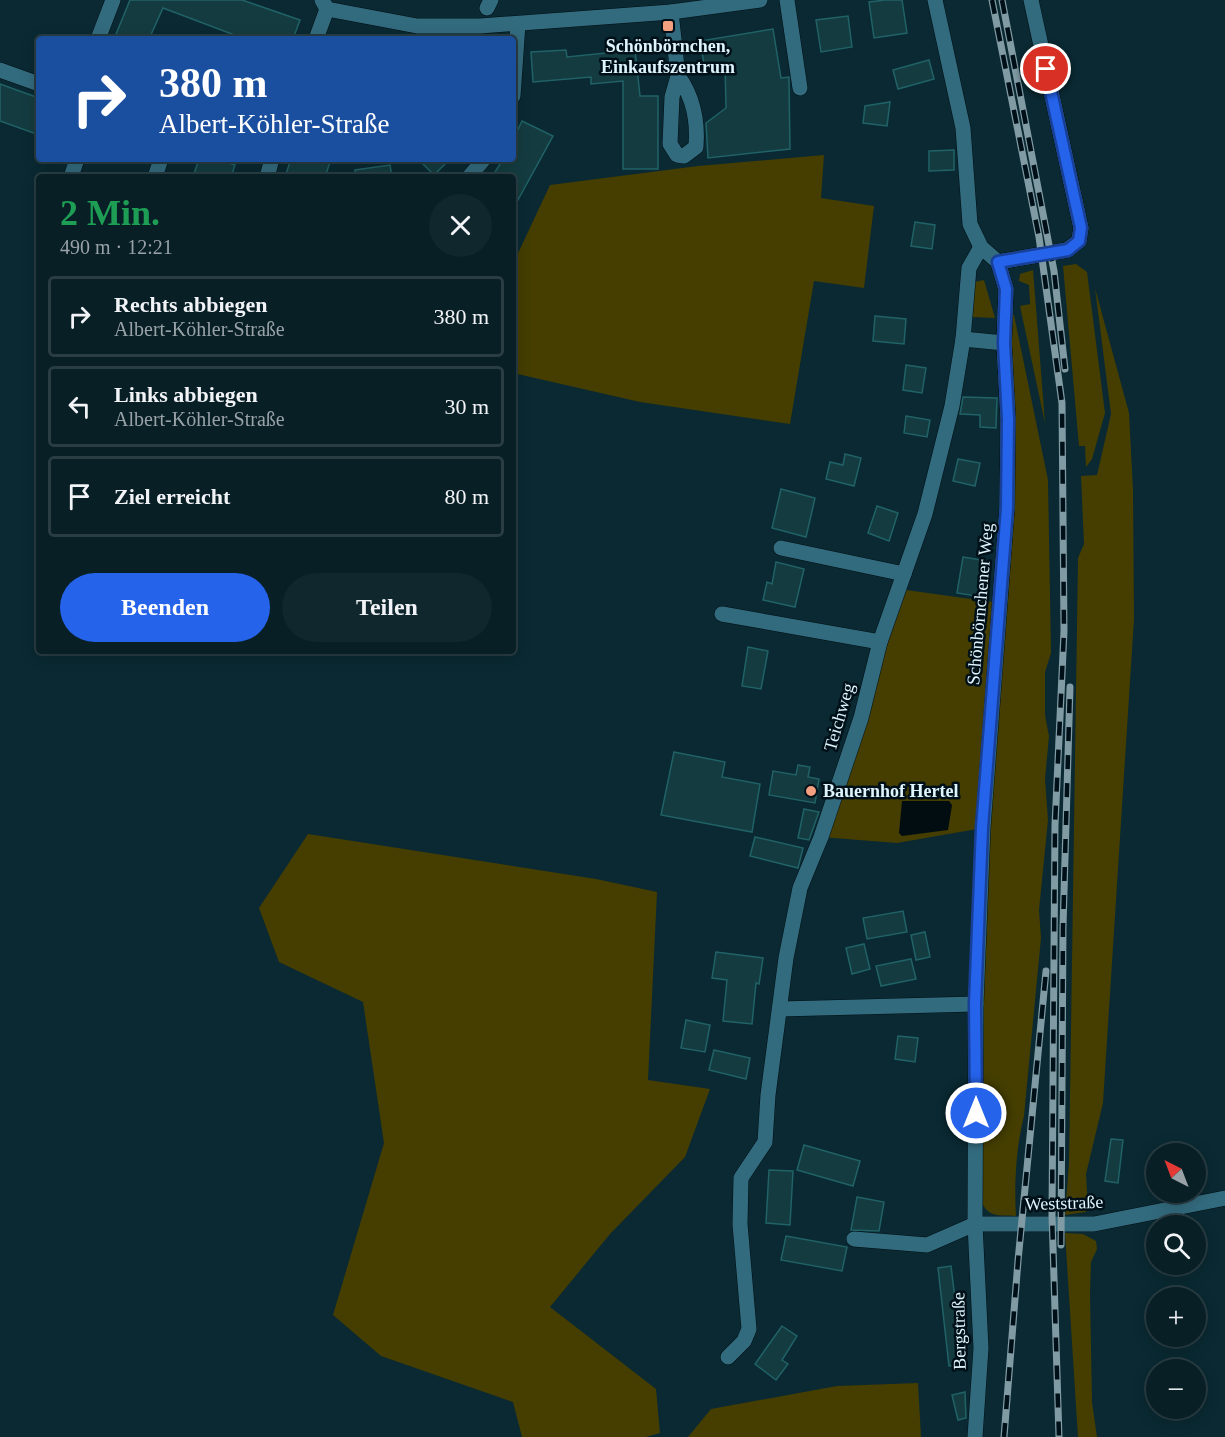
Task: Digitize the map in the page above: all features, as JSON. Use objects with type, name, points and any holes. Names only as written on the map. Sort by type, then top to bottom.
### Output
[{"type":"street","points":[[99,36],[112,0]]},
{"type":"street","points":[[317,36],[325,4],[417,26],[518,24],[671,12],[760,0]]},
{"type":"street","points":[[787,0],[800,88]]},
{"type":"street","points":[[935,0],[963,128],[970,224],[981,247],[998,262],[1068,250],[1079,241],[1081,228],[1030,0]]},
{"type":"street","points":[[671,12],[678,76]]},
{"type":"street","points":[[516,53],[518,24]]},
{"type":"street","points":[[0,70],[36,83]]},
{"type":"street","points":[[472,174],[482,162]]},
{"type":"street","name":"Teichweg","points":[[728,1357],[744,1341],[749,1329],[740,1224],[741,1178],[765,1142],[768,1095],[786,958],[800,888],[821,837],[861,718],[880,642],[925,514],[952,406],[963,339],[969,268],[981,247]]},
{"type":"street","name":"Schönbörnchener Weg","points":[[975,1224],[975,1004],[982,828],[1007,508],[1008,419],[1004,343],[1006,289],[998,262]]},
{"type":"street","points":[[963,339],[1004,343]]},
{"type":"street","points":[[781,548],[904,574]]},
{"type":"street","points":[[722,614],[880,642]]},
{"type":"street","points":[[780,1009],[975,1004]]},
{"type":"street","name":"Weststraße","points":[[975,1224],[1094,1224],[1225,1198]]},
{"type":"street","points":[[854,1239],[927,1245],[975,1224]]},
{"type":"street","name":"Bergstraße","points":[[975,1224],[981,1348],[975,1437]]},
{"type":"shaded area","points":[[824,155],[821,198],[874,206],[864,288],[814,281],[790,424],[640,402],[516,374],[516,258],[550,185],[698,166]]},
{"type":"shaded area","points":[[1076,264],[1087,272],[1105,413],[1092,459],[1086,467],[1085,446],[1079,446],[1063,266]]},
{"type":"shaded area","points":[[1033,270],[1045,423],[1020,306],[1030,304],[1029,285],[1019,281],[1020,274]]},
{"type":"shaded area","points":[[984,280],[995,318],[973,317],[974,282]]},
{"type":"shaded area","points":[[1095,288],[1129,413],[1133,490],[1134,619],[1103,1103],[1086,1174],[1088,1208],[1086,1212],[1065,1215],[1069,1163],[1078,558],[1084,544],[1081,476],[1097,475],[1111,414]]},
{"type":"shaded area","points":[[1010,315],[1014,315],[1048,480],[1051,653],[1045,672],[1045,715],[1049,736],[1045,779],[1048,820],[1039,910],[1041,938],[1024,1116],[1016,1166],[1016,1216],[992,1213],[982,1203],[981,1069]]},
{"type":"shaded area","points":[[899,589],[1000,603],[983,828],[897,843],[821,837]]},
{"type":"shaded area","points":[[902,801],[949,801],[952,805],[948,830],[902,836],[899,833]]},
{"type":"shaded area","points":[[308,834],[596,879],[657,892],[648,1080],[710,1089],[685,1157],[610,1234],[550,1307],[656,1389],[660,1433],[646,1437],[522,1437],[513,1402],[381,1356],[333,1315],[384,1143],[363,1002],[279,962],[259,908]]},
{"type":"shaded area","points":[[1065,1233],[1083,1234],[1096,1241],[1097,1249],[1091,1262],[1090,1294],[1092,1402],[1097,1437],[1078,1437]]},
{"type":"shaded area","points":[[918,1383],[921,1437],[688,1437],[711,1409],[837,1386]]},
{"type":"building","points":[[130,0],[242,0],[300,20],[294,36],[237,36],[163,8],[150,36],[115,36]]},
{"type":"building","points":[[902,0],[907,33],[874,38],[869,2]]},
{"type":"building","points":[[848,16],[852,47],[821,52],[816,20]]},
{"type":"building","points":[[773,29],[781,78],[789,77],[790,149],[708,158],[706,123],[726,108],[725,65],[705,69],[700,41]]},
{"type":"building","points":[[566,50],[567,57],[635,50],[640,96],[658,96],[658,169],[623,169],[623,81],[591,84],[591,77],[533,82],[531,52]]},
{"type":"building","points":[[929,60],[934,79],[898,89],[893,70]]},
{"type":"building","points":[[0,84],[36,97],[36,134],[0,121]]},
{"type":"building","points":[[890,102],[887,126],[863,123],[865,106]]},
{"type":"building","points":[[522,121],[553,136],[516,204],[516,174],[494,174],[501,162],[516,162],[516,134]]},
{"type":"building","points":[[954,150],[954,170],[929,171],[929,151]]},
{"type":"building","points":[[198,162],[226,162],[235,165],[232,174],[194,174]]},
{"type":"building","points":[[290,162],[330,162],[326,174],[286,174]]},
{"type":"building","points":[[421,162],[447,162],[435,174]]},
{"type":"building","points":[[390,165],[392,174],[355,174],[355,170]]},
{"type":"building","points":[[915,222],[935,225],[932,249],[911,246]]},
{"type":"building","points":[[875,316],[906,319],[904,344],[873,341]]},
{"type":"building","points":[[906,365],[926,368],[922,393],[903,390]]},
{"type":"building","points":[[963,397],[997,398],[996,428],[980,427],[980,415],[960,414]]},
{"type":"building","points":[[906,416],[930,420],[927,437],[904,433]]},
{"type":"building","points":[[845,454],[861,458],[854,486],[826,479],[830,462],[843,465]]},
{"type":"building","points":[[958,459],[980,463],[975,486],[953,481]]},
{"type":"building","points":[[781,489],[815,498],[806,537],[772,528]]},
{"type":"building","points":[[877,506],[898,513],[889,541],[868,533]]},
{"type":"building","points":[[963,557],[988,561],[982,597],[957,593]]},
{"type":"building","points":[[776,562],[804,569],[795,607],[763,600],[767,582],[772,584]]},
{"type":"building","points":[[748,647],[768,651],[761,689],[742,686]]},
{"type":"building","points":[[674,752],[725,762],[722,777],[760,784],[752,832],[661,815]]},
{"type":"building","points":[[798,765],[810,767],[808,777],[819,779],[815,803],[769,795],[773,771],[796,775]]},
{"type":"building","points":[[804,809],[819,812],[809,840],[798,838]]},
{"type":"building","points":[[755,837],[803,848],[798,868],[750,856]]},
{"type":"building","points":[[903,911],[907,932],[867,939],[863,918]]},
{"type":"building","points":[[925,932],[930,957],[916,960],[911,935]]},
{"type":"building","points":[[864,944],[870,969],[852,974],[846,948]]},
{"type":"building","points":[[716,952],[763,958],[759,984],[756,983],[752,1024],[723,1021],[727,980],[712,978]]},
{"type":"building","points":[[911,959],[916,979],[881,986],[876,966]]},
{"type":"building","points":[[686,1020],[710,1025],[705,1052],[681,1048]]},
{"type":"building","points":[[898,1036],[918,1038],[915,1062],[895,1059]]},
{"type":"building","points":[[714,1050],[750,1058],[746,1079],[709,1070]]},
{"type":"building","points":[[1111,1139],[1123,1140],[1118,1183],[1105,1181]]},
{"type":"building","points":[[804,1145],[860,1161],[853,1186],[797,1170]]},
{"type":"building","points":[[769,1170],[793,1171],[790,1225],[766,1223]]},
{"type":"building","points":[[857,1197],[884,1202],[879,1231],[851,1230]]},
{"type":"building","points":[[786,1236],[847,1247],[842,1271],[781,1260]]},
{"type":"building","points":[[951,1266],[963,1364],[949,1366],[938,1268]]},
{"type":"building","points":[[782,1326],[797,1336],[782,1360],[788,1364],[776,1380],[755,1364]]},
{"type":"building","points":[[965,1392],[966,1418],[958,1420],[952,1395]]},
{"type":"railway","points":[[992,0],[1039,237],[1062,403],[1064,631],[1055,825],[1052,1215],[1059,1437]]},
{"type":"railway","points":[[1002,0],[1054,271],[1065,369]]},
{"type":"railway","points":[[1061,1245],[1063,927],[1070,687]]},
{"type":"railway","points":[[1004,1437],[1018,1261],[1046,971]]},
{"type":"place","name":"Schönbörnchen, Einkaufszentrum","points":[[668,26]]},
{"type":"place","name":"Bauernhof Hertel","points":[[811,791]]},
{"type":"route","points":[[976,1113],[975,1004],[980,940],[982,828],[1007,508],[1008,419],[1004,343],[1006,289],[998,262],[1068,250],[1079,241],[1081,228],[1046,69]]}]
